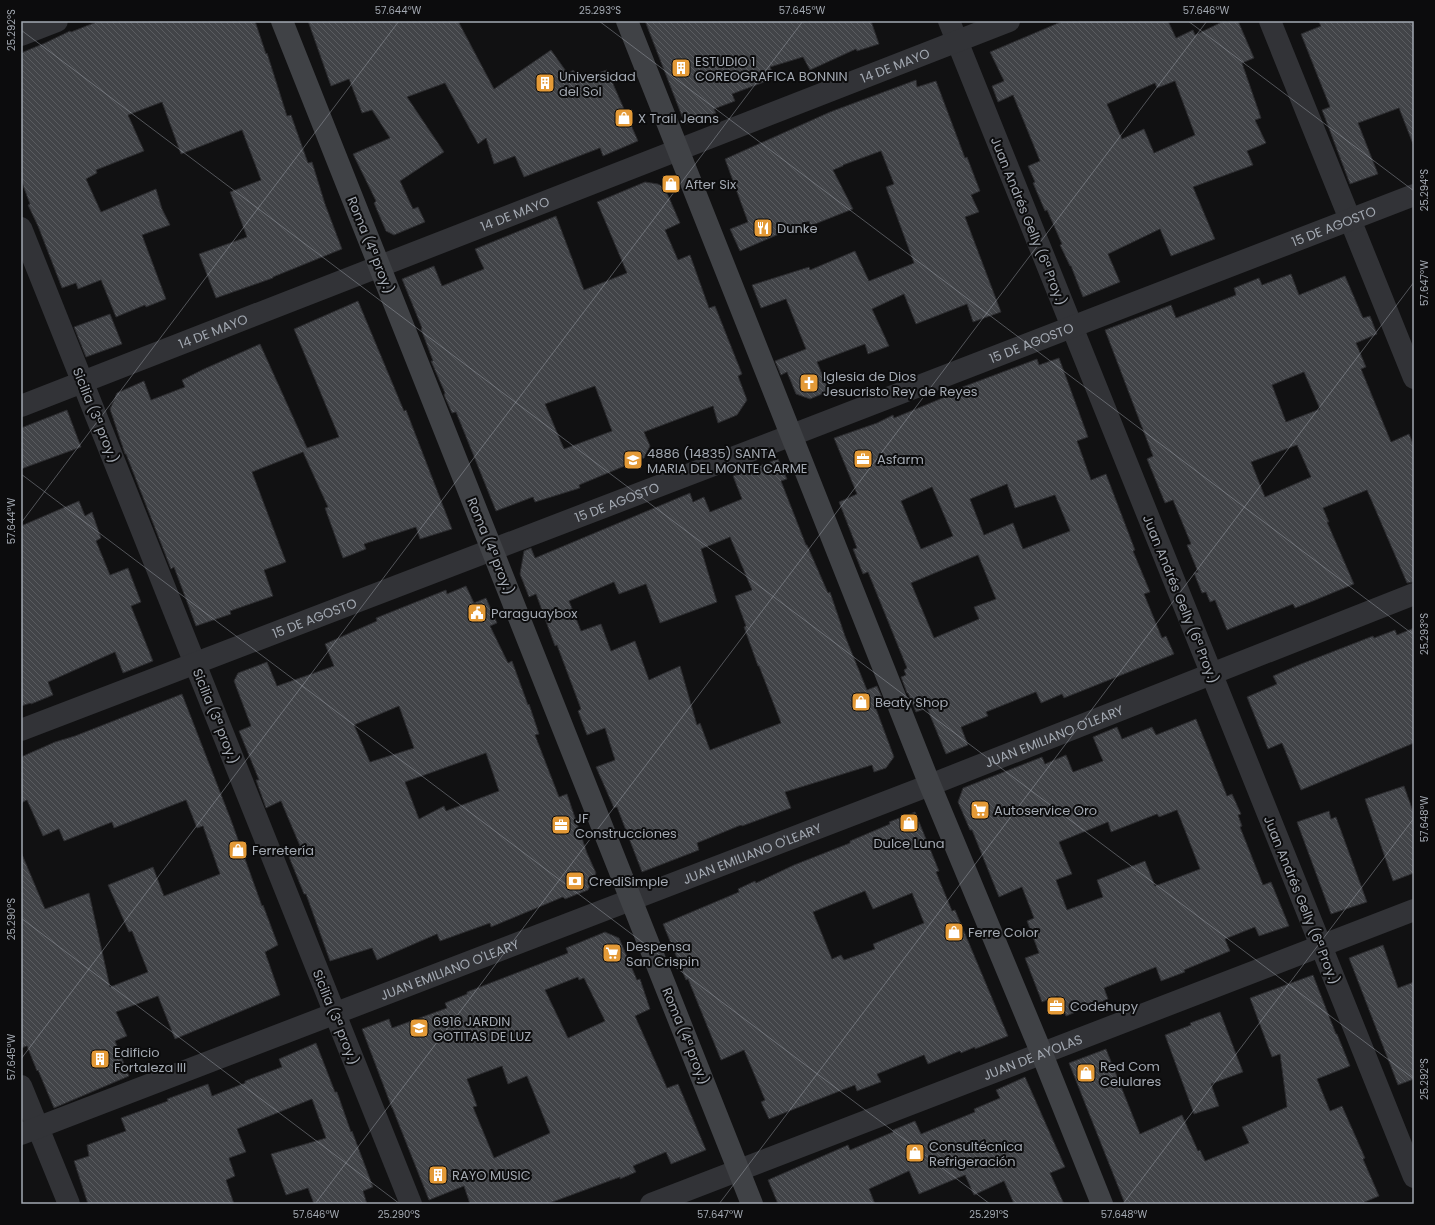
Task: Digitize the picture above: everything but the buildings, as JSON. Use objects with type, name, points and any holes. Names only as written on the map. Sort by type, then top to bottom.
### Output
[{"type":"main road","name":"Roma (4ª proy.)","points":[[282,21],[752,1204]]},
{"type":"main road","points":[[627,21],[930,785],[1042,1054],[1102,1204]]},
{"type":"street","points":[[21,35],[57,21]]},
{"type":"street","name":"Juan Andrés Gelly (6ª Proy.)","points":[[949,21],[1414,1177]]},
{"type":"street","name":"14 DE MAYO","points":[[21,406],[679,151],[1009,21]]},
{"type":"street","points":[[1270,21],[1414,378]]},
{"type":"street","name":"15 DE AGOSTO","points":[[21,730],[792,435],[1414,194]]},
{"type":"street","name":"Sicilia (3ª proy.)","points":[[21,228],[411,1204]]},
{"type":"street","name":"JUAN EMILIANO O'LEARY","points":[[30,1131],[930,785],[1414,594]]},
{"type":"street","name":"JUAN DE AYOLAS","points":[[652,1204],[1414,910]]},
{"type":"street","points":[[21,1086],[30,1131],[69,1204]]},
{"type":"place","name":"ESTUDIO 1 COREOGRAFICA BONNIN","points":[[681,68]]},
{"type":"place","name":"Universidad del Sol","points":[[545,83]]},
{"type":"place","name":"X Trail Jeans","points":[[624,118]]},
{"type":"place","name":"After Six","points":[[671,184]]},
{"type":"place","name":"Dunke","points":[[763,228]]},
{"type":"place","name":"Iglesia de Dios Jesucristo Rey de Reyes","points":[[809,383]]},
{"type":"place","name":"Asfarm","points":[[863,459]]},
{"type":"place","name":"4886 (14835) SANTA MARIA DEL MONTE CARME","points":[[633,460]]},
{"type":"place","name":"Paraguaybox","points":[[477,613]]},
{"type":"place","name":"Beaty Shop","points":[[861,702]]},
{"type":"place","name":"Autoservice Oro","points":[[980,810]]},
{"type":"place","name":"Dulce Luna","points":[[909,823]]},
{"type":"place","name":"JF Construcciones","points":[[561,825]]},
{"type":"place","name":"Ferretería","points":[[238,850]]},
{"type":"place","name":"CrediSimple","points":[[575,881]]},
{"type":"place","name":"Ferre Color","points":[[954,932]]},
{"type":"place","name":"Despensa San Crispin","points":[[612,953]]},
{"type":"place","name":"Codehupy","points":[[1056,1006]]},
{"type":"place","name":"6916 JARDIN GOTITAS DE LUZ","points":[[419,1028]]},
{"type":"place","name":"Edificio Fortaleza III","points":[[100,1059]]},
{"type":"place","name":"Red Com Celulares","points":[[1086,1073]]},
{"type":"place","name":"Consultécnica Refrigeración","points":[[915,1153]]},
{"type":"place","name":"RAYO MUSIC","points":[[438,1175]]}]
